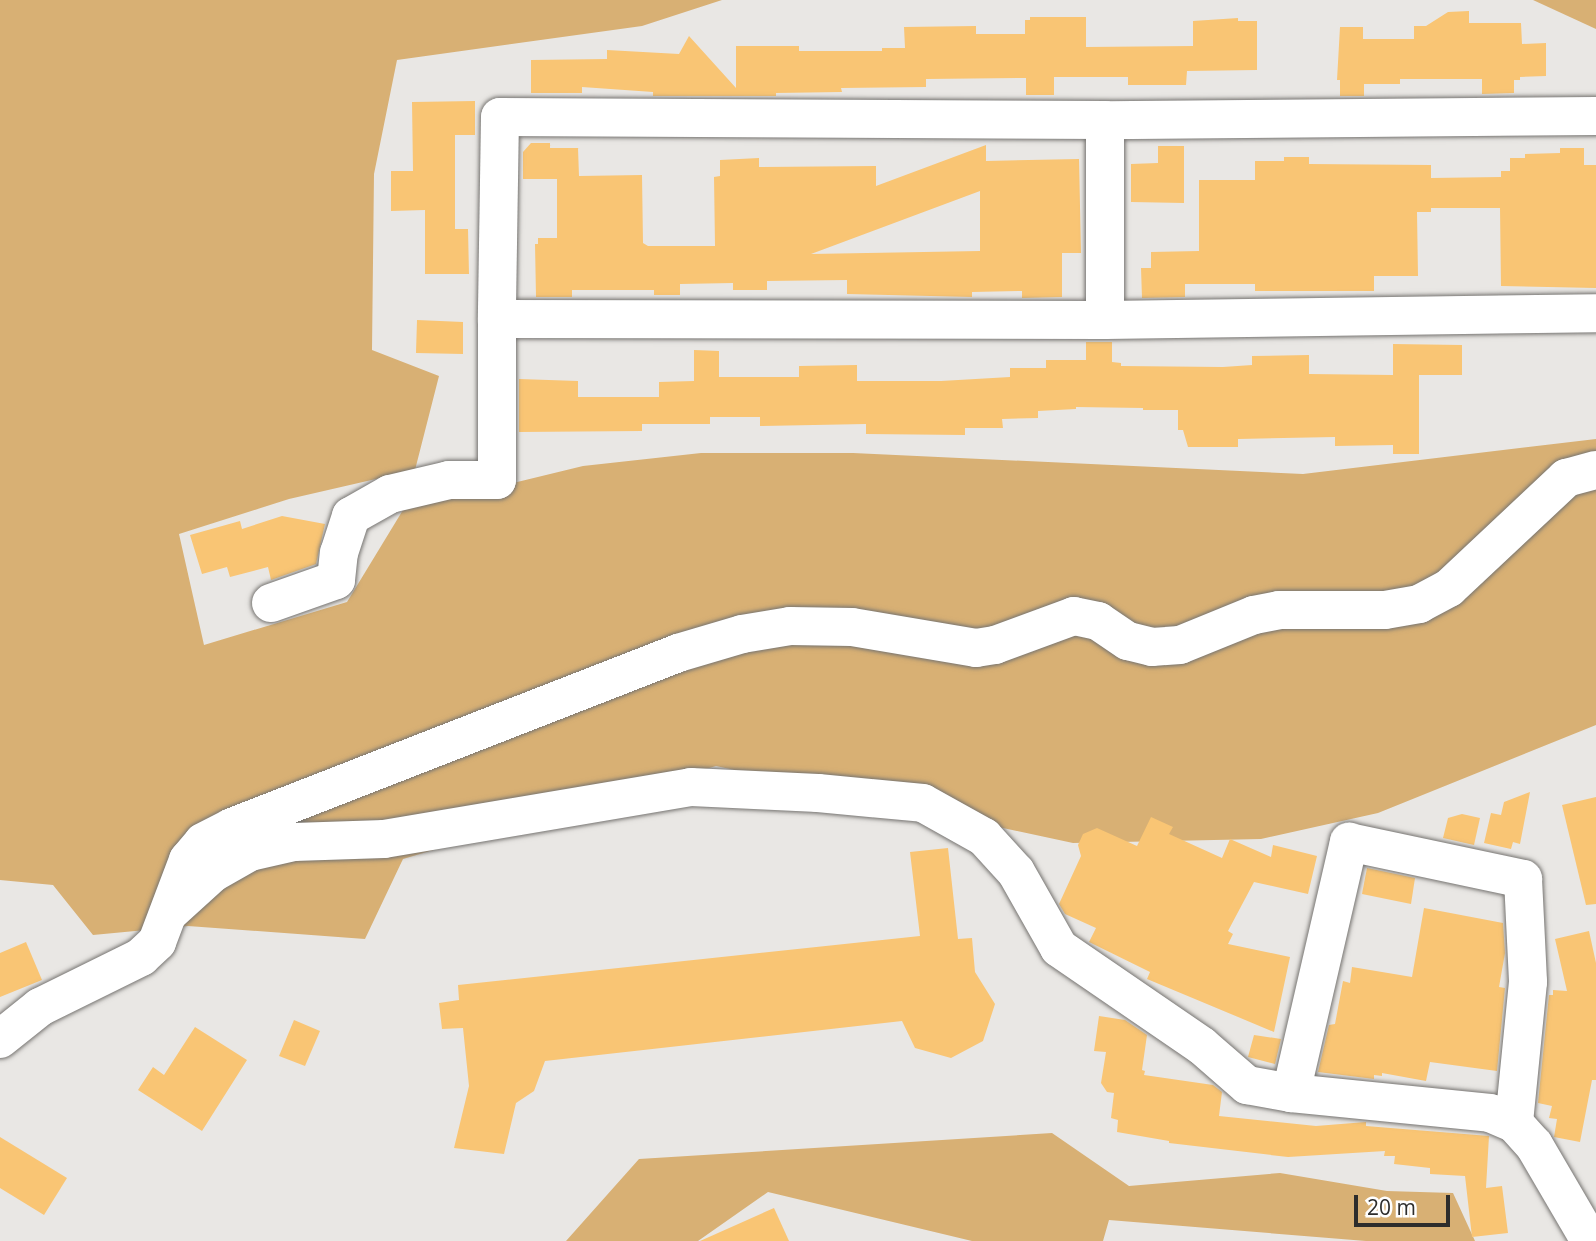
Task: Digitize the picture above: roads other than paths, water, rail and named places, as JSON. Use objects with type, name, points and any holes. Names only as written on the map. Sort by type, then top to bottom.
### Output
[{"type":"street","points":[[271,603],[336,580],[339,553],[351,516],[390,495],[449,480],[497,480],[499,117],[1105,120],[1596,116]]},
{"type":"street","points":[[1105,120],[1105,320]]},
{"type":"street","points":[[497,319],[1105,320],[1596,313]]},
{"type":"street","points":[[0,1039],[40,1007],[141,957],[157,942],[188,860],[203,842],[222,832],[678,653],[743,634],[790,626],[852,627],[976,648],[995,645],[1074,616],[1098,621],[1128,641],[1152,648],[1180,645],[1254,615],[1279,610],[1385,610],[1419,604],[1449,588],[1566,478],[1596,470]]},
{"type":"street","points":[[170,912],[213,873],[250,852],[294,842],[384,839],[691,787],[818,793],[923,803],[984,837],[1016,873],[1059,948],[1202,1046],[1247,1085],[1291,1093],[1490,1113],[1514,1123],[1534,1144],[1590,1241]]},
{"type":"street","points":[[1291,1093],[1349,842],[1523,878],[1528,982],[1514,1123]]}]
